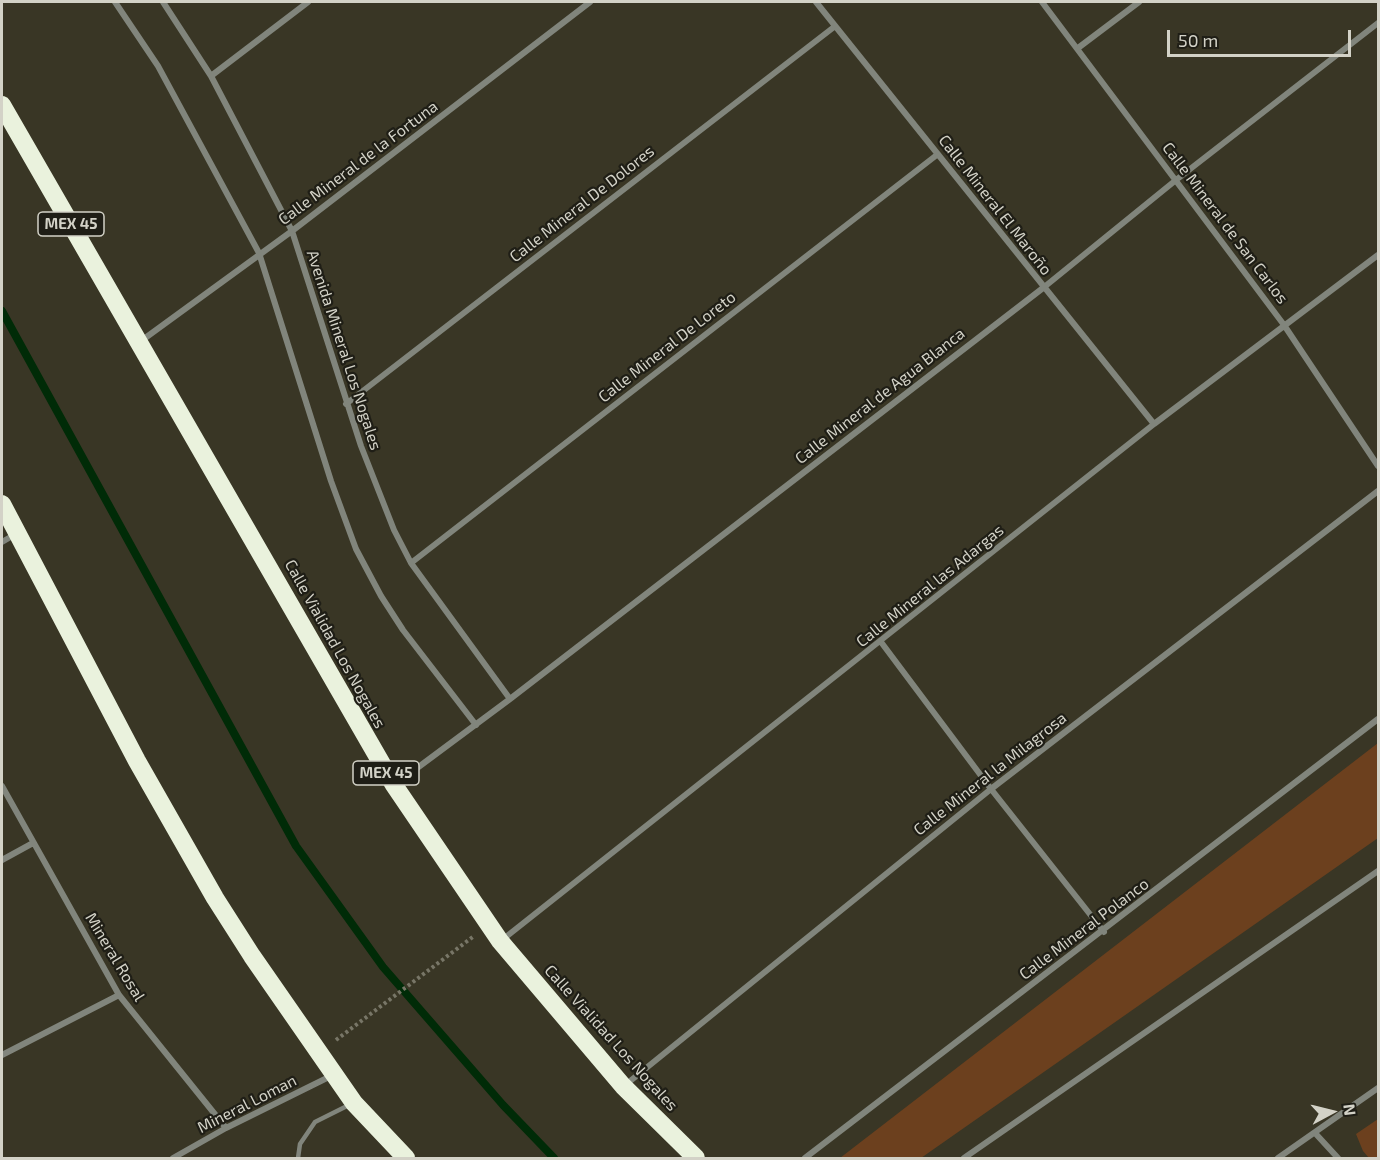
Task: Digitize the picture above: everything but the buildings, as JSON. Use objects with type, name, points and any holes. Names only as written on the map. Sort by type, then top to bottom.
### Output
[{"type":"highway","name":"Calle Vialidad Los Nogales","points":[[4,107],[394,785],[500,941],[623,1086],[696,1158]]},
{"type":"highway","points":[[2,504],[137,761],[215,898],[252,956],[354,1103],[406,1158]]},
{"type":"street","points":[[115,2],[158,66],[259,253],[331,481],[357,549],[381,596],[403,630],[476,725]]},
{"type":"street","name":"Avenida Mineral Los Nogales","points":[[163,2],[211,76],[292,231],[346,404],[378,492],[411,563],[510,699]]},
{"type":"street","points":[[211,76],[308,2]]},
{"type":"street","name":"Calle Mineral de la Fortuna","points":[[140,342],[292,231],[590,2]]},
{"type":"street","name":"Calle Mineral El Maroño","points":[[816,2],[1154,424]]},
{"type":"street","name":"Calle Mineral de San Carlos","points":[[1042,2],[1284,326],[1378,466]]},
{"type":"street","points":[[1078,48],[1139,2]]},
{"type":"street","name":"Calle Mineral de Agua Blanca","points":[[394,785],[510,699],[1043,288],[1176,180],[1378,23]]},
{"type":"street","name":"Calle Mineral De Dolores","points":[[346,404],[834,27]]},
{"type":"street","name":"Calle Mineral De Loreto","points":[[411,563],[939,154]]},
{"type":"street","name":"Calle Mineral las Adargas","points":[[500,941],[1154,424],[1378,255]]},
{"type":"street","name":"Calle Mineral la Milagrosa","points":[[623,1086],[991,789],[1378,491]]},
{"type":"street","points":[[2,542],[18,534]]},
{"type":"street","points":[[881,642],[991,789],[1104,932]]},
{"type":"street","name":"Calle Mineral Polanco","points":[[805,1158],[1104,932],[1378,719]]},
{"type":"street","name":"Mineral Rosal","points":[[2,786],[119,995],[226,1128]]},
{"type":"street","points":[[2,860],[33,843]]},
{"type":"street","points":[[964,1158],[1378,871]]},
{"type":"street","points":[[2,1055],[119,995]]},
{"type":"street","name":"Mineral Loman","points":[[173,1158],[226,1128],[334,1075]]},
{"type":"street","points":[[1278,1158],[1378,1088]]},
{"type":"street","points":[[1315,1133],[1338,1158]]},
{"type":"lane","points":[[298,1158],[300,1144],[315,1122],[354,1103]]},
{"type":"path","points":[[333,1043],[465,943]]},
{"type":"shaded area","points":[[1378,743],[1378,838],[921,1158],[840,1158]]},
{"type":"shaded area","points":[[1378,1119],[1378,1158],[1369,1158],[1363,1151],[1356,1134]]},
{"type":"waterway","points":[[2,311],[296,846],[383,967],[503,1105],[554,1158]]}]
